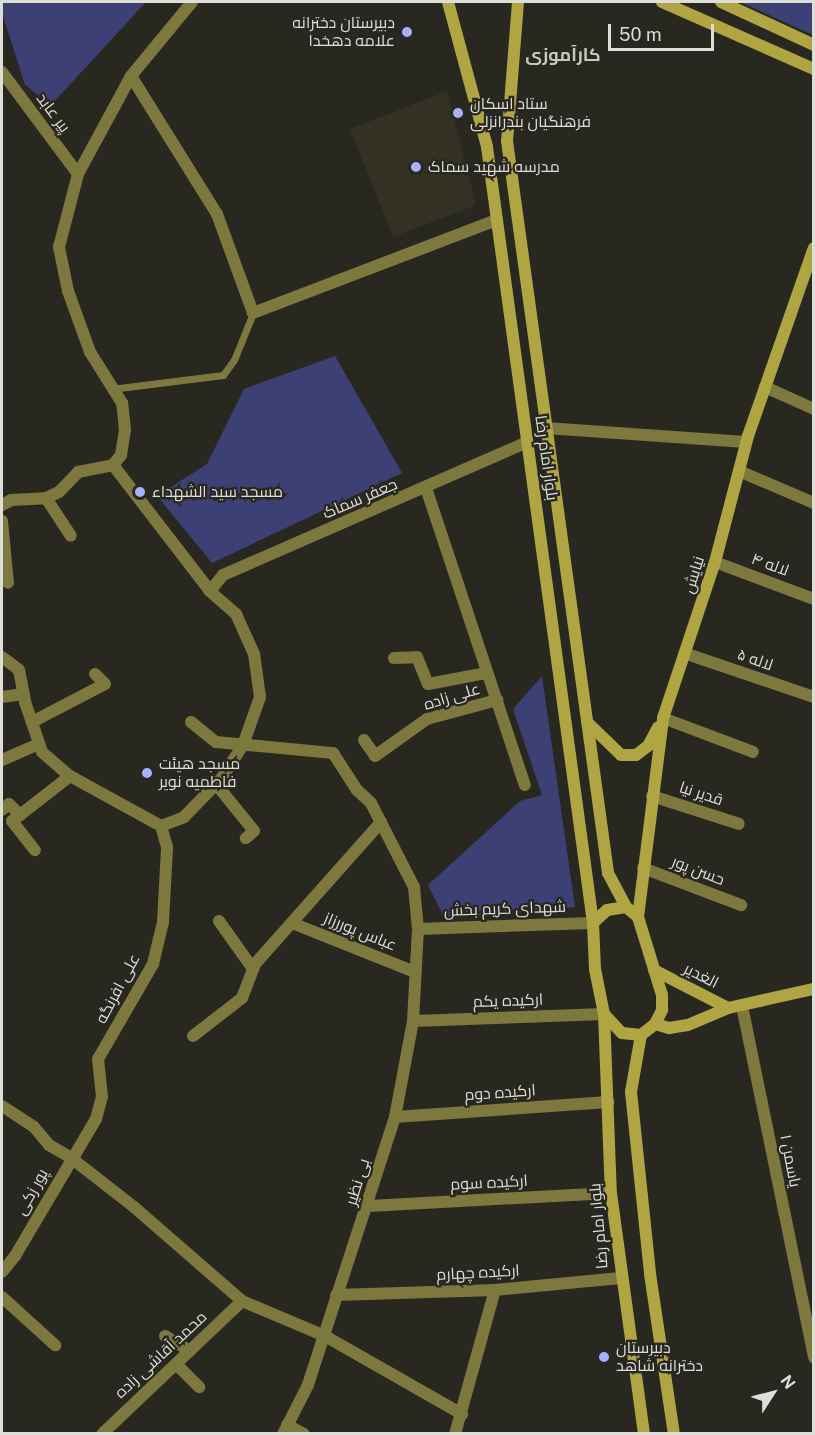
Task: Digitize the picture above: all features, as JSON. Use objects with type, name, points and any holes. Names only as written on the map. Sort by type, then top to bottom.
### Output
[{"type":"main road","name":"بلوار امام رضا","points":[[448,2],[488,147],[604,1014],[611,1193],[620,1278],[644,1434]]},
{"type":"main road","name":"بلوار امام رضا","points":[[518,2],[507,141],[608,873],[626,907]]},
{"type":"main road","points":[[662,2],[813,69]]},
{"type":"main road","points":[[721,2],[813,45]]},
{"type":"main road","name":"نیایش","points":[[638,917],[663,718],[687,654],[715,562],[746,442],[812,254]]},
{"type":"main road","points":[[587,722],[621,755],[636,755],[648,746],[663,718]]},
{"type":"main road","points":[[592,923],[607,910],[626,907],[638,917],[662,995],[662,1010],[655,1024],[641,1035],[631,1092],[650,1274],[674,1434]]},
{"type":"main road","name":"الغدیر","points":[[654,970],[728,1008]]},
{"type":"main road","points":[[728,1008],[813,989]]},
{"type":"main road","name":"الغدیر","points":[[655,1024],[669,1028],[688,1025],[728,1008]]},
{"type":"main road","points":[[604,1014],[622,1033],[641,1035]]},
{"type":"street","points":[[2,505],[11,500],[46,498],[58,492],[78,472],[113,465],[122,455],[125,430],[122,403],[90,352],[59,247],[78,174],[131,76],[192,2]]},
{"type":"street","name":"پیر عابد","points":[[2,72],[78,174]]},
{"type":"street","points":[[131,76],[217,214],[253,313],[497,220]]},
{"type":"street","points":[[765,387],[813,409]]},
{"type":"street","points":[[546,428],[746,442]]},
{"type":"street","name":"جعفر سماک","points":[[210,591],[223,575],[527,442]]},
{"type":"street","points":[[2,657],[19,670],[42,752],[70,776],[161,826],[184,817],[216,784],[243,745],[260,697],[254,654],[236,614],[210,591],[113,465]]},
{"type":"street","points":[[739,471],[813,503]]},
{"type":"street","points":[[426,488],[525,785]]},
{"type":"street","points":[[46,498],[71,536]]},
{"type":"street","points":[[2,521],[8,583]]},
{"type":"street","name":"لاله ۴","points":[[715,562],[813,599]]},
{"type":"street","name":"لاله ۵","points":[[687,654],[813,698]]},
{"type":"street","points":[[394,658],[417,657],[428,684],[488,673]]},
{"type":"street","points":[[32,722],[105,684],[95,674]]},
{"type":"street","points":[[2,697],[24,694]]},
{"type":"street","name":"علی زاده","points":[[364,740],[375,756],[428,719],[497,700]]},
{"type":"street","points":[[663,718],[753,752]]},
{"type":"street","points":[[191,722],[216,742],[243,745]]},
{"type":"street","points":[[2,760],[39,744]]},
{"type":"street","name":"بی نظیر","points":[[243,745],[333,753],[381,822],[414,888],[418,929],[413,1021],[395,1117],[369,1206],[336,1295],[308,1386],[285,1429]]},
{"type":"street","points":[[34,849],[12,820],[70,776]]},
{"type":"street","points":[[216,784],[254,831],[246,838]]},
{"type":"street","name":"قدیر نیا","points":[[652,795],[739,824]]},
{"type":"street","points":[[2,810],[9,804],[20,815]]},
{"type":"street","points":[[193,1036],[242,998],[253,969],[381,822]]},
{"type":"street","name":"علی افرنگه","points":[[70,1157],[96,1119],[102,1097],[98,1059],[153,964],[163,922],[167,846],[161,826]]},
{"type":"street","name":"حسن پور","points":[[644,868],[741,905]]},
{"type":"street","points":[[219,921],[253,969]]},
{"type":"street","name":"عباس پوررزاز","points":[[292,923],[415,972]]},
{"type":"street","name":"شهدای کریم بخش","points":[[418,929],[592,923]]},
{"type":"street","name":"یاسمن ۱","points":[[742,1006],[813,1358]]},
{"type":"street","name":"ارکیده یکم","points":[[413,1021],[604,1014]]},
{"type":"street","name":"ارکیده دوم","points":[[395,1117],[608,1102]]},
{"type":"street","points":[[2,1107],[34,1127],[49,1146],[70,1157],[242,1301],[325,1336],[462,1414]]},
{"type":"street","name":"پور زکی","points":[[2,1272],[15,1256],[70,1157]]},
{"type":"street","name":"ارکیده سوم","points":[[369,1206],[611,1193]]},
{"type":"street","name":"ارکیده چهارم","points":[[336,1295],[495,1290],[620,1278]]},
{"type":"street","points":[[465,1434],[455,1433],[495,1290]]},
{"type":"street","points":[[2,1297],[55,1345]]},
{"type":"street","name":"محمد آقاشی زاده","points":[[102,1434],[242,1301]]},
{"type":"street","points":[[165,1336],[190,1351]]},
{"type":"street","points":[[176,1365],[199,1387]]},
{"type":"street","points":[[285,1429],[304,1434]]},
{"type":"lane","points":[[111,388],[223,375],[234,360],[253,313]]},
{"type":"shaded area","points":[[2,2],[146,2],[51,105],[25,85],[2,13]]},
{"type":"shaded area","points":[[740,2],[813,2],[813,35]]},
{"type":"shaded area","name":"مدرسه شهید سماک","points":[[447,91],[476,205],[393,237],[350,129]]},
{"type":"shaded area","points":[[335,356],[402,473],[212,563],[157,496],[207,464],[244,389]]},
{"type":"shaded area","points":[[542,676],[575,907],[445,919],[428,885],[520,801],[542,795],[513,709]]},
{"type":"place","name":"دبیرستان دخترانه علامه دهخدا","points":[[407,32]]},
{"type":"place","name":"ستاد اسکان فرهنگیان بندرانزلی","points":[[458,113]]},
{"type":"place","name":"مدرسه شهید سماک","points":[[416,167]]},
{"type":"place","name":"مسجد سید الشهداء","points":[[140,492]]},
{"type":"place","name":"مسجد هیئت فاطمیه نویر","points":[[147,773]]},
{"type":"place","name":"دبیرستان دخترانه شاهد","points":[[604,1357]]},
{"type":"district","name":"کارآموزی","points":[[563,55]]}]
